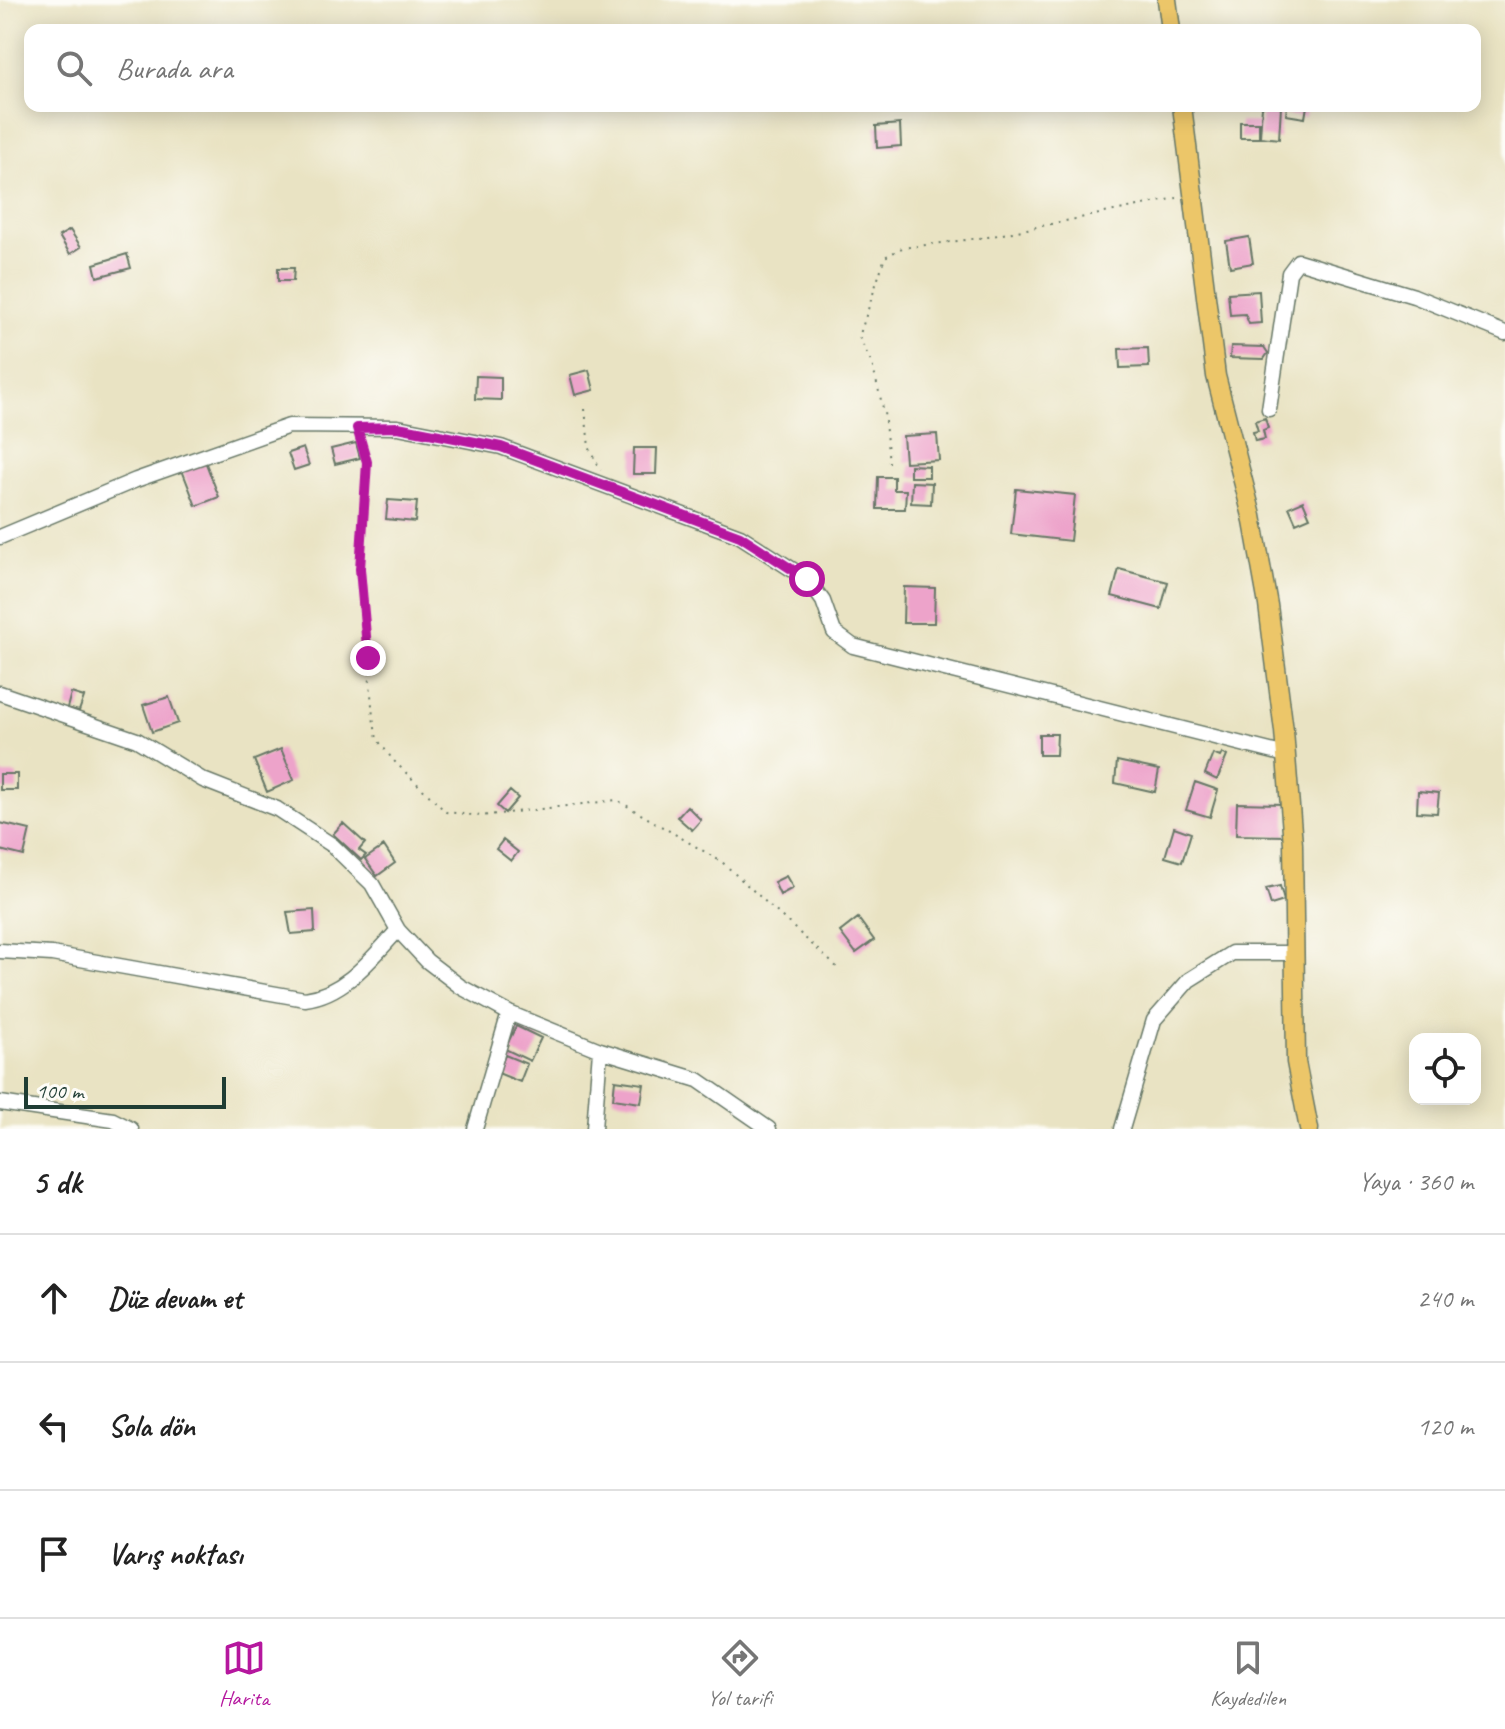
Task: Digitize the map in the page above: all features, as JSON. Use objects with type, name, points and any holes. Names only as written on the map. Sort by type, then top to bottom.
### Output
[{"type":"main road","points":[[1167,0],[1170,24]]},
{"type":"main road","points":[[1183,112],[1216,376],[1263,575],[1286,755],[1293,844],[1296,1062],[1309,1129]]},
{"type":"street","points":[[1269,409],[1289,273],[1298,261],[1414,296],[1505,333]]},
{"type":"street","points":[[0,537],[136,480],[289,426],[398,427],[501,447],[740,536],[807,579],[823,601],[834,632],[853,646],[1286,755]]},
{"type":"street","points":[[0,693],[137,740],[203,780],[277,809],[332,845],[372,884],[398,930],[427,961],[461,987],[509,1013],[600,1050],[698,1080],[769,1129]]},
{"type":"street","points":[[0,951],[52,954],[305,999],[323,997],[358,972],[398,930]]},
{"type":"street","points":[[1122,1129],[1154,1020],[1189,980],[1232,953],[1294,953]]},
{"type":"street","points":[[475,1129],[509,1013]]},
{"type":"street","points":[[594,1129],[600,1050]]},
{"type":"street","points":[[0,1103],[113,1120],[131,1129]]},
{"type":"path","points":[[889,463],[884,412],[872,364],[859,337],[885,257],[902,248],[988,237],[1083,215],[1194,195]]},
{"type":"path","points":[[585,409],[589,447],[601,469],[610,476]]},
{"type":"path","points":[[357,428],[367,462],[360,569],[373,717],[377,739],[393,760],[446,812],[481,816],[617,800],[722,862],[840,970]]},
{"type":"building","points":[[1262,112],[1281,112],[1279,139],[1260,137]]},
{"type":"building","points":[[1286,112],[1306,112],[1305,118],[1286,115]]},
{"type":"building","points":[[1240,122],[1259,122],[1259,138],[1240,138]]},
{"type":"building","points":[[900,124],[901,146],[877,148],[876,126]]},
{"type":"building","points":[[70,230],[81,247],[70,254],[59,236]]},
{"type":"building","points":[[1249,237],[1253,263],[1230,267],[1226,241]]},
{"type":"building","points":[[127,254],[131,268],[97,277],[94,264]]},
{"type":"building","points":[[278,268],[294,268],[293,281],[278,281]]},
{"type":"building","points":[[1259,291],[1261,323],[1249,324],[1245,314],[1230,315],[1228,293]]},
{"type":"building","points":[[1231,346],[1264,347],[1268,353],[1264,359],[1230,358]]},
{"type":"building","points":[[1148,348],[1149,367],[1120,368],[1119,349]]},
{"type":"building","points":[[589,370],[594,390],[575,395],[570,375]]},
{"type":"building","points":[[476,376],[501,377],[501,400],[475,399]]},
{"type":"building","points":[[1265,418],[1268,428],[1263,430],[1265,439],[1255,441],[1253,432],[1258,431],[1255,421]]},
{"type":"building","points":[[937,434],[939,460],[905,462],[903,436]]},
{"type":"building","points":[[356,443],[360,458],[335,464],[331,449]]},
{"type":"building","points":[[303,448],[309,465],[294,470],[288,453]]},
{"type":"building","points":[[634,448],[657,448],[656,474],[633,474]]},
{"type":"building","points":[[205,461],[219,497],[196,506],[182,470]]},
{"type":"building","points":[[910,465],[929,466],[929,477],[910,477]]},
{"type":"building","points":[[878,477],[894,477],[894,490],[906,490],[905,509],[877,509]]},
{"type":"building","points":[[912,482],[932,483],[931,504],[911,503]]},
{"type":"building","points":[[1016,489],[1075,495],[1070,541],[1011,534]]},
{"type":"building","points":[[388,500],[417,502],[415,522],[386,519]]},
{"type":"building","points":[[1303,501],[1310,517],[1296,523],[1289,507]]},
{"type":"building","points":[[1119,569],[1168,582],[1161,609],[1112,596]]},
{"type":"building","points":[[904,587],[935,588],[934,623],[903,623]]},
{"type":"building","points":[[71,693],[84,697],[79,711],[67,708]]},
{"type":"building","points":[[169,697],[178,723],[152,732],[143,705]]},
{"type":"building","points":[[1039,734],[1057,734],[1056,755],[1039,755]]},
{"type":"building","points":[[281,749],[294,780],[267,792],[254,760]]},
{"type":"building","points":[[1222,753],[1227,756],[1217,780],[1205,774],[1213,754],[1220,757]]},
{"type":"building","points":[[1117,761],[1159,770],[1155,792],[1115,783]]},
{"type":"building","points":[[0,774],[17,774],[17,790],[0,790]]},
{"type":"building","points":[[1195,782],[1218,790],[1210,817],[1186,810]]},
{"type":"building","points":[[510,791],[518,798],[505,813],[497,806]]},
{"type":"building","points":[[1418,791],[1439,793],[1437,813],[1417,812]]},
{"type":"building","points":[[1237,803],[1286,804],[1286,836],[1236,835]]},
{"type":"building","points":[[687,806],[701,820],[692,830],[677,817]]},
{"type":"building","points":[[0,823],[30,830],[24,856],[0,850]]},
{"type":"building","points":[[343,823],[365,843],[359,850],[366,855],[361,860],[333,834]]},
{"type":"building","points":[[1174,827],[1191,833],[1182,862],[1165,857]]},
{"type":"building","points":[[503,840],[518,852],[511,861],[496,849]]},
{"type":"building","points":[[384,846],[395,863],[377,876],[365,859]]},
{"type":"building","points":[[786,876],[793,888],[780,895],[774,882]]},
{"type":"building","points":[[1280,886],[1284,901],[1271,905],[1266,889]]},
{"type":"building","points":[[314,910],[315,932],[291,934],[287,912]]},
{"type":"building","points":[[858,918],[874,940],[856,953],[840,932]]},
{"type":"building","points":[[516,1026],[541,1038],[530,1061],[505,1049]]},
{"type":"building","points":[[505,1055],[527,1064],[520,1082],[498,1073]]},
{"type":"building","points":[[615,1080],[644,1084],[641,1103],[613,1099]]},
{"type":"route","points":[[368,658],[360,569],[367,462],[357,428],[398,427],[501,447],[740,536],[807,579]]}]
